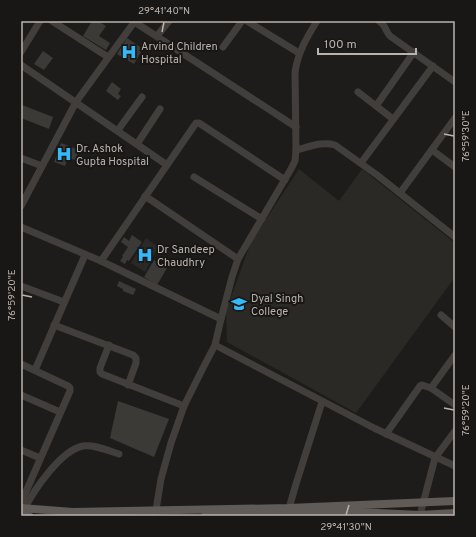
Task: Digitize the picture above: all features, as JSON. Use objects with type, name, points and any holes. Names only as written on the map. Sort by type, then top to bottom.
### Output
[{"type":"main road","points":[[23,510],[155,513],[356,511],[423,502],[455,501]]},
{"type":"main road","points":[[356,511],[368,514],[420,515],[455,513]]},
{"type":"main road","points":[[205,516],[214,513]]},
{"type":"street","points":[[21,52],[40,21]]},
{"type":"street","points":[[52,21],[108,57]]},
{"type":"street","points":[[21,206],[76,102],[134,21],[296,127]]},
{"type":"street","points":[[157,36],[169,21]]},
{"type":"street","points":[[223,47],[242,21]]},
{"type":"street","points":[[247,21],[299,53]]},
{"type":"street","points":[[155,513],[161,479],[169,450],[184,406],[215,345],[238,259],[295,161],[295,72],[299,53],[317,21]]},
{"type":"street","points":[[379,21],[385,25],[388,34],[455,82]]},
{"type":"street","points":[[376,106],[414,52]]},
{"type":"street","points":[[21,65],[167,165]]},
{"type":"street","points":[[361,163],[433,66]]},
{"type":"street","points":[[358,92],[393,119]]},
{"type":"street","points":[[118,130],[142,97]]},
{"type":"street","points":[[137,144],[160,109]]},
{"type":"street","points":[[400,193],[455,118]]},
{"type":"street","points":[[101,261],[196,123],[199,123],[285,180]]},
{"type":"street","points":[[296,150],[322,143],[335,145],[361,163],[455,237]]},
{"type":"street","points":[[432,150],[455,167]]},
{"type":"street","points":[[21,158],[42,166]]},
{"type":"street","points":[[194,177],[262,219]]},
{"type":"street","points":[[146,196],[238,259]]},
{"type":"street","points":[[21,227],[101,261],[221,319]]},
{"type":"street","points":[[35,370],[85,255]]},
{"type":"street","points":[[21,294],[23,286],[64,302]]},
{"type":"street","points":[[441,315],[454,325]]},
{"type":"street","points":[[54,325],[133,355],[136,358],[136,363],[128,384]]},
{"type":"street","points":[[109,345],[100,368],[100,372],[102,374],[184,406]]},
{"type":"street","points":[[215,345],[322,402],[455,466]]},
{"type":"street","points":[[430,388],[455,354]]},
{"type":"street","points":[[21,364],[70,388],[40,458],[23,510]]},
{"type":"street","points":[[386,434],[420,386],[426,385],[455,406]]},
{"type":"street","points":[[21,395],[60,412]]},
{"type":"street","points":[[289,511],[322,402]]},
{"type":"street","points":[[420,515],[436,458],[455,431]]},
{"type":"street","points":[[23,510],[48,473],[61,460],[76,449],[83,446],[90,446],[119,454]]},
{"type":"street","points":[[21,450],[40,458]]},
{"type":"shaded area","points":[[299,169],[339,201],[362,169],[455,243],[455,277],[356,413],[227,342],[226,311],[251,242]]},
{"type":"shaded area","name":"Dr Sandeep Chaudhry","points":[[146,238],[158,247],[145,272],[131,263]]},
{"type":"building","points":[[92,21],[98,21],[106,26],[99,36],[110,43],[106,50],[83,36]]},
{"type":"building","points":[[127,38],[143,49],[134,64],[117,54]]},
{"type":"building","points":[[43,51],[53,58],[44,70],[34,64]]},
{"type":"building","points":[[112,82],[121,89],[118,94],[121,96],[118,100],[106,91]]},
{"type":"building","points":[[22,105],[53,117],[49,129],[21,118]]},
{"type":"building","points":[[61,143],[79,150],[75,160],[68,158],[65,166],[54,162]]},
{"type":"building","points":[[132,235],[142,242],[129,261],[127,260],[125,264],[120,261],[128,247],[121,242],[124,237],[129,241]]},
{"type":"building","points":[[154,260],[167,268],[157,285],[144,277]]},
{"type":"building","points":[[119,281],[136,289],[133,295],[123,291],[123,289],[117,286]]},
{"type":"building","points":[[118,401],[169,419],[154,457],[110,438]]},
{"type":"place","name":"Arvind Children Hospital","points":[[129,52]]},
{"type":"place","name":"Dr. Ashok Gupta Hospital","points":[[64,154]]},
{"type":"place","name":"Dr Sandeep Chaudhry","points":[[145,255]]},
{"type":"place","name":"Dyal Singh College","points":[[239,304]]}]
